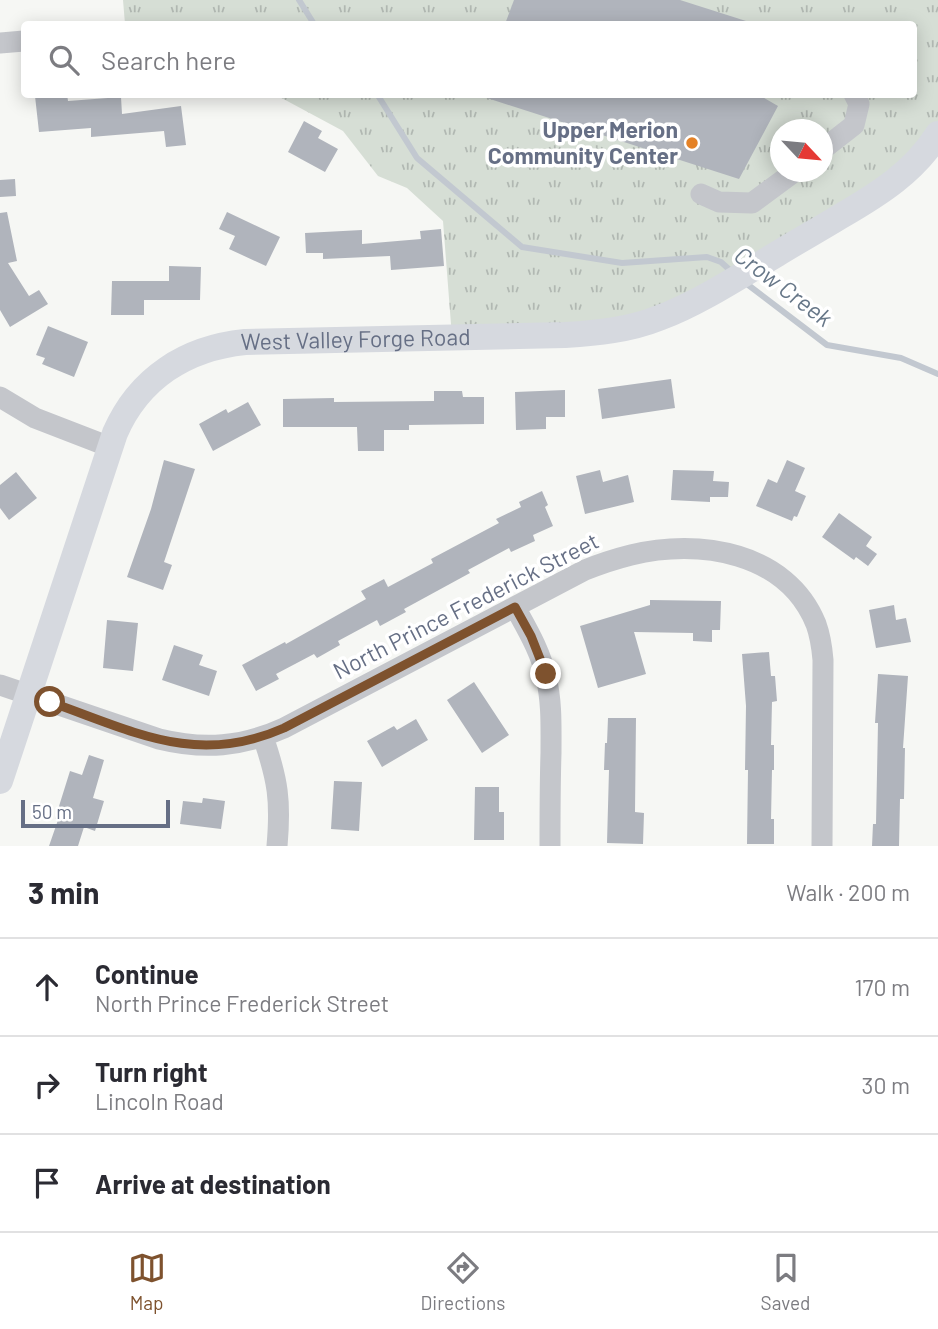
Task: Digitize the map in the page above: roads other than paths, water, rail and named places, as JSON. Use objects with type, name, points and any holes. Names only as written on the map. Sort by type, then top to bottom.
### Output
[{"type":"main road","name":"West Valley Forge Road","points":[[0,780],[110,447],[126,410],[153,379],[175,364],[202,351],[245,342],[565,335],[614,331],[658,319],[756,266],[891,185],[917,162],[938,134]]},
{"type":"street","points":[[0,43],[21,41]]},
{"type":"street","points":[[833,142],[855,125],[859,104],[856,98]]},
{"type":"street","points":[[701,194],[719,202],[752,203],[780,182]]},
{"type":"street","points":[[0,397],[45,422],[110,447]]},
{"type":"street","name":"North Prince Frederick Street","points":[[0,685],[149,736],[182,744],[204,746],[245,742],[284,728],[585,570],[634,554],[659,550],[699,549],[732,553],[768,568],[783,579],[808,607],[816,625],[821,642],[823,678],[822,846]]},
{"type":"street","points":[[515,607],[539,656],[550,695],[550,846]]},
{"type":"street","points":[[262,737],[277,782],[280,803],[277,846]]},
{"type":"waterway","name":"Crow Creek","points":[[299,0],[312,21]]},
{"type":"waterway","name":"Crow Creek","points":[[380,98],[417,158],[522,247],[622,263],[707,257],[721,262],[732,272]]},
{"type":"waterway","name":"Crow Creek","points":[[743,281],[827,345],[901,358],[938,374]]},
{"type":"place","name":"Upper Merion Community Center","points":[[692,143]]}]
